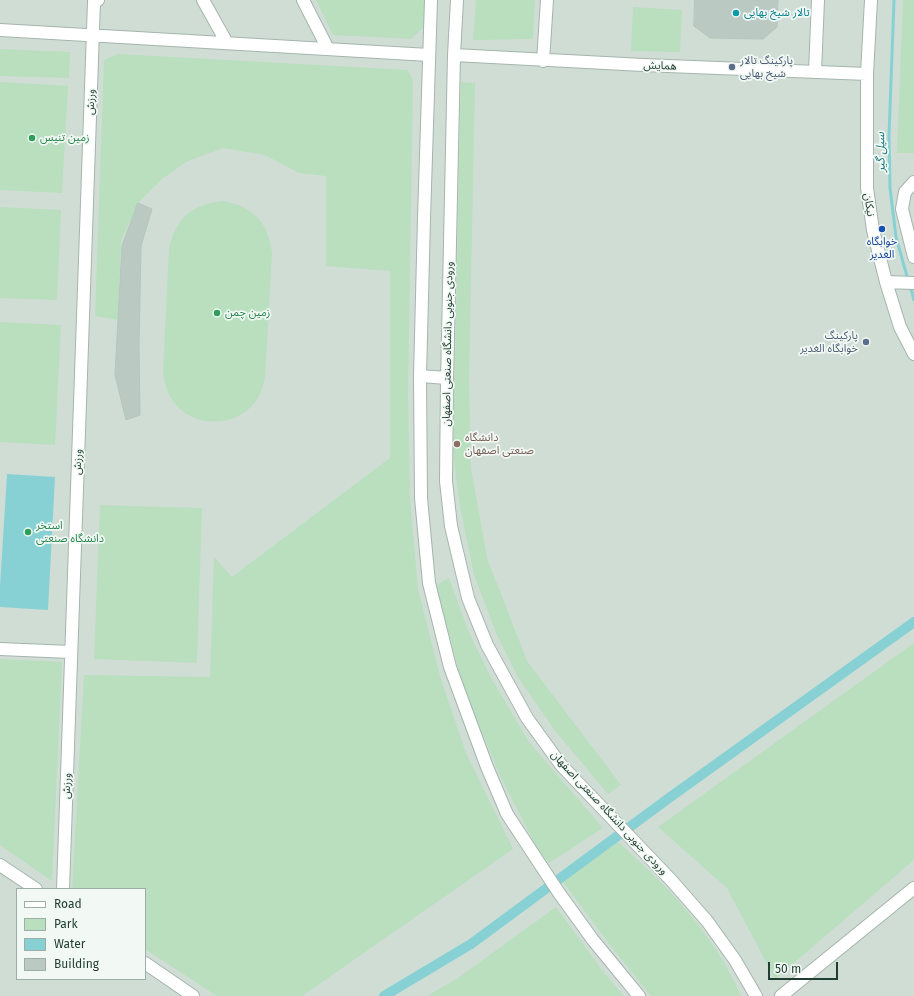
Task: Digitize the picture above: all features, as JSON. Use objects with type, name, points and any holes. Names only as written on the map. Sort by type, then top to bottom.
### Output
[{"type":"street","name":"ورزش","points":[[63,888],[94,2],[98,0]]},
{"type":"street","points":[[203,0],[227,43]]},
{"type":"street","points":[[303,0],[328,49]]},
{"type":"street","points":[[432,0],[429,55],[420,376],[421,498],[430,590],[450,667],[487,768],[507,814],[541,867],[593,940],[639,996]]},
{"type":"street","name":"ورودی جنوبی دانشگاه صنعتی اصفهان","points":[[457,0],[454,55],[446,481],[451,526],[468,598],[487,645],[527,718],[561,765],[707,920],[735,960],[756,996]]},
{"type":"street","points":[[544,61],[547,0]]},
{"type":"street","points":[[815,72],[818,0]]},
{"type":"street","name":"نیکان","points":[[871,0],[867,74],[866,188],[873,230],[886,282],[900,327],[914,354]]},
{"type":"street","points":[[0,30],[429,55]]},
{"type":"street","name":"همایش","points":[[454,55],[544,61],[867,74]]},
{"type":"street","points":[[914,182],[905,192],[902,209],[914,257]]},
{"type":"street","points":[[886,282],[914,283]]},
{"type":"street","points":[[420,376],[447,378]]},
{"type":"street","points":[[0,649],[71,652]]},
{"type":"street","points":[[0,865],[34,888]]},
{"type":"street","points":[[781,996],[914,888]]},
{"type":"street","points":[[146,964],[192,996]]},
{"type":"shaded area","name":"دانشگاه صنعتی اصفهان","points":[[0,0],[914,0],[914,996],[0,996]]},
{"type":"green space","points":[[316,0],[425,0],[423,28],[411,39],[333,35]]},
{"type":"green space","points":[[476,0],[535,0],[533,39],[473,40]]},
{"type":"green space","points":[[903,0],[914,0],[914,153],[897,153]]},
{"type":"green space","points":[[633,7],[682,10],[680,52],[631,51]]},
{"type":"green space","points":[[0,49],[70,52],[69,78],[0,76]]},
{"type":"green space","points":[[118,54],[408,70],[413,80],[408,394],[410,498],[418,589],[440,676],[466,753],[513,849],[302,996],[217,996],[146,950],[146,888],[72,888],[84,675],[210,677],[214,557],[232,577],[390,458],[390,271],[326,266],[326,176],[299,173],[265,155],[223,148],[186,162],[162,179],[138,203],[121,241],[118,320],[95,316],[104,60]]},
{"type":"green space","name":"زمین تنیس","points":[[0,82],[68,86],[62,193],[0,190]]},
{"type":"green space","points":[[461,82],[475,83],[469,381],[471,468],[487,558],[527,661],[621,785],[608,794],[553,728],[518,677],[497,635],[474,575],[459,501],[453,450]]},
{"type":"green space","name":"زمین چمن","points":[[223,201],[243,207],[258,218],[267,233],[272,253],[265,378],[263,387],[256,401],[239,416],[218,422],[196,418],[177,406],[167,391],[163,373],[169,248],[172,237],[181,221],[194,209],[202,205]]},
{"type":"green space","points":[[0,207],[61,210],[57,300],[0,298]]},
{"type":"green space","points":[[0,322],[61,325],[55,445],[0,442]]},
{"type":"green space","points":[[100,505],[202,508],[197,663],[94,659]]},
{"type":"green space","points":[[449,578],[468,630],[490,676],[529,742],[603,828],[549,863],[537,848],[501,778],[465,692],[436,587],[441,582]]},
{"type":"green space","points":[[914,643],[914,860],[775,979],[727,888],[658,827]]},
{"type":"green space","points":[[0,659],[62,662],[52,881],[0,845]]},
{"type":"green space","points":[[618,842],[672,894],[704,932],[718,952],[741,996],[651,996],[613,949],[563,882]]},
{"type":"green space","points":[[556,907],[605,974],[624,996],[427,996],[458,978]]},
{"type":"water","name":"استخر دانشگاه صنعتی","points":[[7,474],[55,477],[48,610],[0,607]]},
{"type":"building","name":"تالار شیخ بهایی","points":[[695,0],[778,0],[777,27],[763,39],[710,38],[694,26]]},
{"type":"building","points":[[138,203],[152,209],[141,246],[139,344],[140,415],[126,420],[115,375],[122,246]]},
{"type":"waterway","name":"سیل گیر","points":[[894,0],[889,136],[890,188],[896,237],[908,280]]},
{"type":"waterway","name":"سیل گیر","points":[[910,285],[914,300]]},
{"type":"waterway","points":[[384,996],[471,944],[669,798],[914,622]]},
{"type":"place","name":"تالار شیخ بهایی","points":[[736,13]]},
{"type":"place","name":"پارکینگ تالار شیخ بهایی","points":[[732,67]]},
{"type":"place","name":"زمین تنیس","points":[[32,138]]},
{"type":"place","name":"خوابگاه الغدیر","points":[[882,229]]},
{"type":"place","name":"زمین چمن","points":[[217,313]]},
{"type":"place","name":"پارکینگ خوابگاه الغدیر","points":[[866,342]]},
{"type":"place","name":"دانشگاه صنعتی اصفهان","points":[[457,444]]},
{"type":"place","name":"استخر دانشگاه صنعتی","points":[[28,532]]}]
